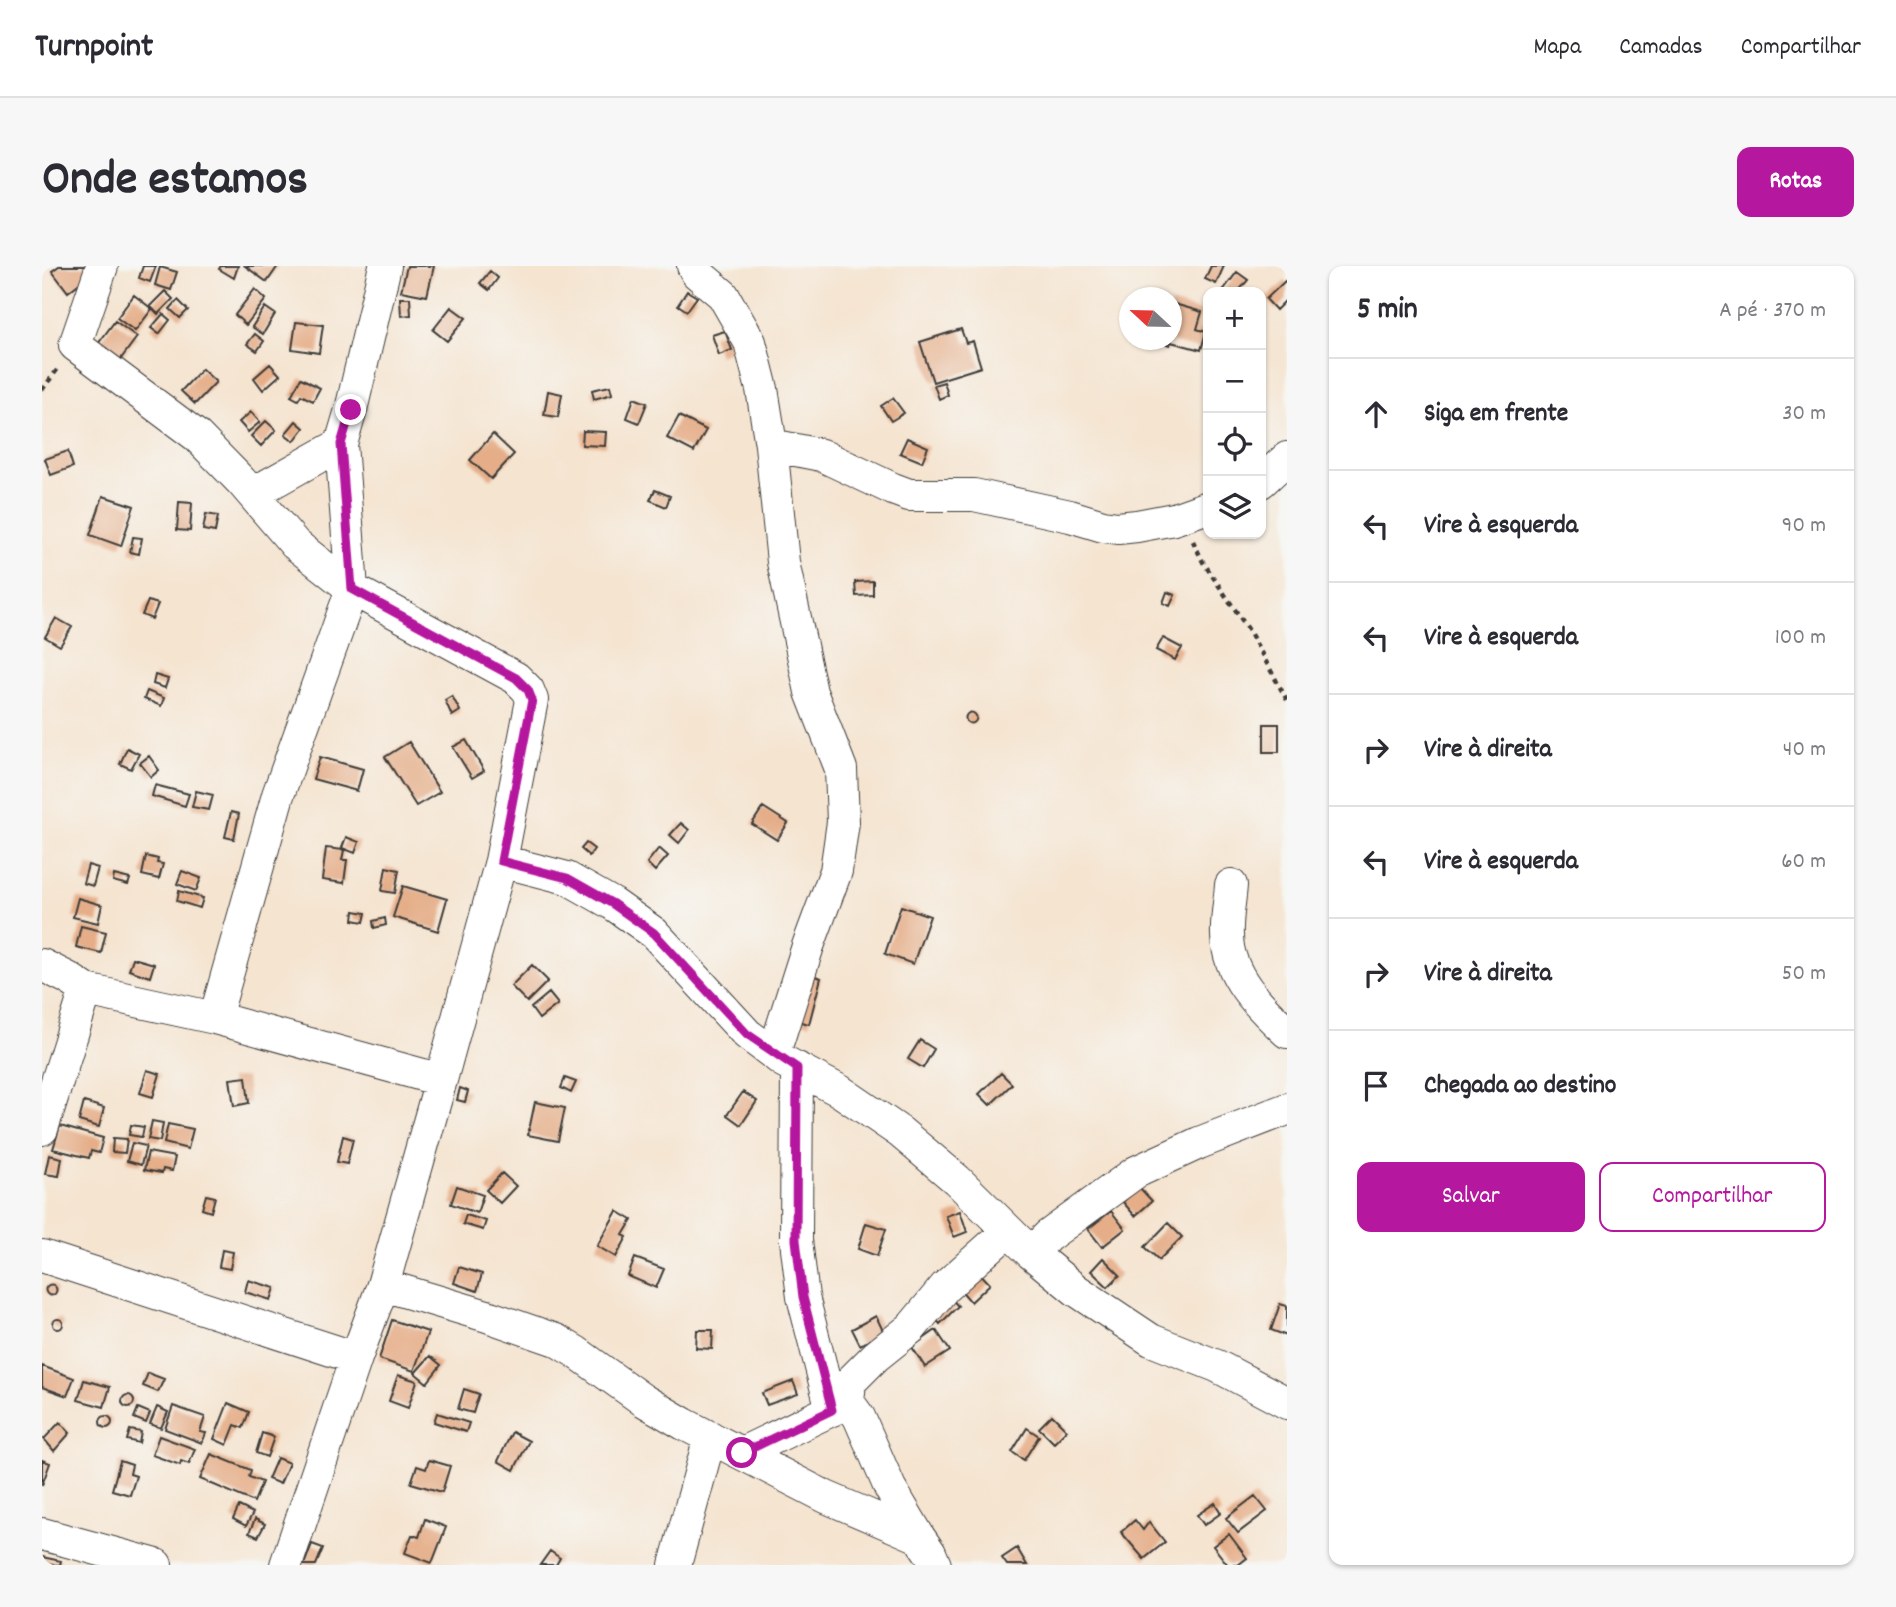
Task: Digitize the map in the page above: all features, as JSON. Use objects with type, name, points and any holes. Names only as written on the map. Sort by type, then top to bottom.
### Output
[{"type":"street","points":[[102,266],[75,345],[197,436],[253,494],[295,544],[352,589],[516,678],[528,690],[532,700],[501,861],[383,1285],[286,1565]]},
{"type":"street","points":[[215,1018],[278,795],[352,589],[341,444],[385,266]]},
{"type":"street","points":[[693,266],[697,273],[723,295],[750,342],[762,389],[771,445],[783,562],[811,692],[841,769],[843,822],[835,871],[808,946],[785,1061],[796,1240],[803,1297],[840,1406],[859,1417],[890,1488],[935,1565]]},
{"type":"street","points":[[253,494],[341,444]]},
{"type":"street","points":[[771,445],[821,455],[909,495],[974,495],[1118,528],[1194,512]]},
{"type":"street","points":[[1266,477],[1287,458]]},
{"type":"street","points":[[501,861],[567,878],[613,904],[654,933],[747,1034],[785,1061],[840,1091],[900,1132],[957,1180],[1008,1231],[1076,1290],[1151,1340],[1217,1366],[1287,1403]]},
{"type":"street","points":[[1231,885],[1227,937],[1233,964],[1243,984],[1287,1032]]},
{"type":"street","points":[[42,965],[86,990],[215,1018],[441,1080]]},
{"type":"street","points":[[42,1129],[86,990]]},
{"type":"street","points":[[1031,1252],[1048,1236],[1136,1172],[1199,1143],[1287,1109]]},
{"type":"street","points":[[742,1453],[840,1406],[850,1382],[876,1356],[911,1328],[945,1287],[1008,1231]]},
{"type":"street","points":[[42,1256],[356,1358]]},
{"type":"street","points":[[383,1285],[556,1340],[643,1400],[710,1437],[826,1497],[919,1537]]},
{"type":"street","points":[[675,1565],[710,1437]]},
{"type":"street","points":[[42,1534],[156,1565]]},
{"type":"path","points":[[1194,512],[1203,562],[1248,629],[1287,700]]},
{"type":"building","points":[[59,266],[100,267],[68,292],[52,271]]},
{"type":"building","points":[[143,266],[156,266],[150,282],[139,278]]},
{"type":"building","points":[[221,266],[238,266],[234,278],[219,269]]},
{"type":"building","points":[[245,266],[278,266],[267,282]]},
{"type":"building","points":[[407,266],[434,266],[427,296],[401,291]]},
{"type":"building","points":[[1211,266],[1224,266],[1216,284],[1205,279]]},
{"type":"building","points":[[160,267],[177,272],[171,290],[155,285]]},
{"type":"building","points":[[490,271],[498,278],[489,290],[480,283]]},
{"type":"building","points":[[1237,272],[1248,280],[1242,287],[1226,287]]},
{"type":"building","points":[[1285,281],[1287,283],[1287,299],[1276,310],[1266,299]]},
{"type":"building","points":[[255,289],[266,299],[246,325],[235,315]]},
{"type":"building","points":[[165,291],[173,299],[158,314],[150,306]]},
{"type":"building","points":[[687,291],[697,297],[687,311],[678,305]]},
{"type":"building","points":[[134,295],[152,309],[135,331],[117,318]]},
{"type":"building","points":[[400,298],[410,298],[411,315],[401,316]]},
{"type":"building","points":[[178,300],[188,310],[180,318],[170,309]]},
{"type":"building","points":[[1182,306],[1202,312],[1197,329],[1203,331],[1201,350],[1182,345]]},
{"type":"building","points":[[265,307],[275,314],[263,334],[252,327]]},
{"type":"building","points":[[451,307],[466,318],[447,341],[433,330]]},
{"type":"building","points":[[163,314],[170,320],[159,334],[151,328]]},
{"type":"building","points":[[115,321],[137,337],[120,360],[98,344]]},
{"type":"building","points":[[296,322],[323,325],[319,353],[292,349]]},
{"type":"building","points":[[961,329],[966,343],[973,341],[981,367],[933,382],[920,342]]},
{"type":"building","points":[[725,331],[732,350],[719,355],[712,335]]},
{"type":"building","points":[[255,334],[264,341],[257,351],[247,344]]},
{"type":"building","points":[[270,364],[280,375],[263,390],[254,378]]},
{"type":"building","points":[[202,369],[216,382],[195,404],[181,391]]},
{"type":"building","points":[[301,378],[320,388],[313,401],[301,395],[298,400],[291,396]]},
{"type":"building","points":[[944,382],[948,395],[939,399],[934,385]]},
{"type":"building","points":[[610,386],[612,394],[594,399],[592,390]]},
{"type":"building","points":[[548,391],[562,394],[558,417],[544,415]]},
{"type":"building","points":[[634,398],[647,403],[639,423],[627,418]]},
{"type":"building","points":[[893,398],[904,413],[891,421],[881,406]]},
{"type":"building","points":[[251,412],[260,422],[248,432],[239,422]]},
{"type":"building","points":[[679,416],[706,430],[694,452],[667,438]]},
{"type":"building","points":[[266,421],[276,430],[261,446],[251,436]]},
{"type":"building","points":[[296,421],[304,428],[294,441],[285,434]]},
{"type":"building","points":[[583,431],[606,432],[605,446],[582,445]]},
{"type":"building","points":[[493,434],[514,454],[491,479],[470,460]]},
{"type":"building","points":[[907,438],[928,447],[922,462],[900,453]]},
{"type":"building","points":[[68,451],[73,467],[51,475],[45,459]]},
{"type":"building","points":[[655,490],[670,496],[666,507],[650,500]]},
{"type":"building","points":[[103,496],[134,506],[121,546],[90,535]]},
{"type":"building","points":[[179,502],[192,503],[190,531],[177,530]]},
{"type":"building","points":[[206,514],[218,516],[215,532],[203,530]]},
{"type":"building","points":[[133,537],[142,538],[139,554],[130,552]]},
{"type":"building","points":[[873,581],[873,595],[856,596],[855,582]]},
{"type":"building","points":[[1167,592],[1175,595],[1170,606],[1163,603]]},
{"type":"building","points":[[148,601],[158,604],[152,619],[142,615]]},
{"type":"building","points":[[56,618],[72,627],[60,646],[45,637]]},
{"type":"building","points":[[1163,638],[1182,648],[1175,660],[1156,650]]},
{"type":"building","points":[[155,675],[168,679],[165,688],[153,684]]},
{"type":"building","points":[[147,691],[164,698],[161,706],[144,699]]},
{"type":"building","points":[[452,696],[460,711],[452,716],[445,700]]},
{"type":"building","points":[[971,712],[977,718],[971,724],[965,718]]},
{"type":"building","points":[[1264,724],[1279,724],[1279,752],[1264,752]]},
{"type":"building","points":[[466,740],[484,771],[472,778],[453,747]]},
{"type":"building","points":[[409,742],[440,792],[416,806],[385,757]]},
{"type":"building","points":[[127,748],[139,754],[131,769],[120,764]]},
{"type":"building","points":[[149,756],[159,770],[151,777],[140,763]]},
{"type":"building","points":[[320,757],[363,769],[357,791],[313,779]]},
{"type":"building","points":[[155,785],[189,794],[185,806],[152,796]]},
{"type":"building","points":[[196,791],[213,795],[209,810],[192,807]]},
{"type":"building","points":[[763,807],[788,823],[777,840],[752,824]]},
{"type":"building","points":[[231,812],[239,814],[234,839],[225,837]]},
{"type":"building","points":[[681,823],[689,830],[679,843],[670,835]]},
{"type":"building","points":[[346,837],[359,842],[355,853],[342,848]]},
{"type":"building","points":[[586,843],[594,849],[589,856],[581,849]]},
{"type":"building","points":[[326,848],[344,850],[342,860],[347,860],[344,883],[322,880]]},
{"type":"building","points":[[659,848],[668,856],[655,871],[647,863]]},
{"type":"building","points":[[146,856],[158,859],[157,863],[163,864],[159,879],[142,875]]},
{"type":"building","points":[[88,865],[98,868],[93,886],[83,883]]},
{"type":"building","points":[[386,867],[399,870],[395,893],[382,891]]},
{"type":"building","points":[[182,871],[201,878],[196,891],[177,884]]},
{"type":"building","points":[[114,875],[130,879],[128,885],[113,881]]},
{"type":"building","points":[[403,886],[447,899],[438,931],[393,917]]},
{"type":"building","points":[[179,891],[203,898],[200,908],[177,901]]},
{"type":"building","points":[[78,898],[102,905],[98,923],[73,917]]},
{"type":"building","points":[[901,906],[930,916],[913,964],[885,954]]},
{"type":"building","points":[[354,911],[366,913],[364,922],[353,920]]},
{"type":"building","points":[[385,918],[386,925],[374,928],[373,921]]},
{"type":"building","points":[[81,926],[106,932],[101,953],[76,947]]},
{"type":"building","points":[[133,958],[154,964],[150,977],[129,970]]},
{"type":"building","points":[[532,965],[548,981],[527,1002],[511,986]]},
{"type":"building","points":[[805,973],[821,978],[809,1024],[793,1020]]},
{"type":"building","points":[[549,993],[558,1004],[539,1019],[531,1008]]},
{"type":"building","points":[[920,1040],[934,1049],[923,1068],[908,1059]]},
{"type":"building","points":[[147,1070],[160,1074],[153,1097],[140,1093]]},
{"type":"building","points":[[1001,1073],[1012,1084],[990,1105],[979,1094]]},
{"type":"building","points":[[246,1077],[249,1103],[234,1106],[230,1079]]},
{"type":"building","points":[[565,1078],[576,1082],[571,1093],[561,1088]]},
{"type":"building","points":[[460,1088],[468,1091],[465,1102],[457,1100]]},
{"type":"building","points":[[743,1092],[757,1101],[741,1125],[727,1115]]},
{"type":"building","points":[[84,1102],[104,1108],[99,1127],[79,1121]]},
{"type":"building","points":[[535,1102],[565,1108],[558,1141],[528,1135]]},
{"type":"building","points":[[152,1121],[163,1123],[160,1141],[148,1139]]},
{"type":"building","points":[[168,1124],[193,1129],[188,1149],[164,1143]]},
{"type":"building","points":[[131,1125],[144,1127],[142,1137],[129,1135]]},
{"type":"building","points":[[60,1126],[103,1138],[99,1153],[91,1151],[89,1158],[53,1149]]},
{"type":"building","points":[[343,1136],[353,1139],[347,1164],[337,1162]]},
{"type":"building","points":[[113,1138],[127,1139],[125,1153],[112,1152]]},
{"type":"building","points":[[132,1143],[146,1146],[141,1165],[127,1161]]},
{"type":"building","points":[[148,1152],[175,1157],[172,1171],[163,1169],[162,1173],[144,1170]]},
{"type":"building","points":[[49,1155],[62,1158],[59,1176],[45,1174]]},
{"type":"building","points":[[502,1173],[516,1186],[500,1203],[486,1190]]},
{"type":"building","points":[[457,1186],[483,1195],[477,1213],[451,1204]]},
{"type":"building","points":[[1139,1187],[1152,1201],[1135,1216],[1123,1202]]},
{"type":"building","points":[[206,1195],[215,1197],[211,1212],[202,1209]]},
{"type":"building","points":[[617,1211],[632,1220],[623,1235],[627,1237],[616,1257],[597,1246]]},
{"type":"building","points":[[960,1211],[967,1232],[954,1237],[946,1216]]},
{"type":"building","points":[[1111,1211],[1125,1229],[1102,1247],[1088,1229]]},
{"type":"building","points":[[466,1215],[486,1221],[483,1230],[463,1224]]},
{"type":"building","points":[[866,1223],[886,1229],[877,1256],[858,1249]]},
{"type":"building","points":[[1168,1223],[1182,1237],[1159,1260],[1145,1247]]},
{"type":"building","points":[[222,1250],[233,1252],[230,1269],[219,1267]]},
{"type":"building","points":[[635,1258],[664,1269],[656,1288],[628,1276]]},
{"type":"building","points":[[1103,1258],[1120,1275],[1108,1287],[1091,1271]]},
{"type":"building","points":[[459,1267],[482,1274],[477,1291],[454,1283]]},
{"type":"building","points":[[976,1269],[990,1284],[971,1302],[958,1287]]},
{"type":"building","points":[[248,1280],[275,1288],[271,1300],[245,1292]]},
{"type":"building","points":[[51,1284],[57,1290],[51,1296],[45,1290]]},
{"type":"building","points":[[949,1296],[958,1306],[940,1324],[931,1314]]},
{"type":"building","points":[[1280,1304],[1287,1306],[1287,1336],[1271,1330]]},
{"type":"building","points":[[876,1316],[884,1333],[860,1345],[852,1329]]},
{"type":"building","points":[[58,1319],[62,1320],[62,1328],[58,1329],[54,1328],[53,1324],[54,1320]]},
{"type":"building","points":[[392,1320],[428,1332],[414,1371],[379,1359]]},
{"type":"building","points":[[697,1330],[713,1330],[712,1349],[696,1348]]},
{"type":"building","points":[[936,1330],[950,1351],[925,1367],[912,1347]]},
{"type":"building","points":[[430,1356],[441,1365],[427,1383],[415,1373]]},
{"type":"building","points":[[42,1366],[74,1378],[67,1396],[42,1387]]},
{"type":"building","points":[[148,1373],[164,1379],[158,1392],[143,1386]]},
{"type":"building","points":[[398,1375],[417,1381],[408,1408],[389,1401]]},
{"type":"building","points":[[84,1380],[110,1387],[104,1407],[78,1400]]},
{"type":"building","points":[[793,1381],[798,1394],[767,1405],[762,1393]]},
{"type":"building","points":[[464,1389],[479,1394],[473,1413],[458,1409]]},
{"type":"building","points":[[128,1395],[134,1401],[128,1407],[122,1401]]},
{"type":"building","points":[[228,1403],[249,1412],[243,1428],[235,1425],[227,1445],[214,1439]]},
{"type":"building","points":[[173,1406],[205,1417],[200,1432],[206,1433],[202,1443],[165,1429]]},
{"type":"building","points":[[157,1407],[168,1412],[161,1428],[150,1424]]},
{"type":"building","points":[[138,1408],[150,1413],[146,1423],[134,1418]]},
{"type":"building","points":[[437,1413],[469,1423],[466,1432],[434,1422]]},
{"type":"building","points":[[1052,1415],[1067,1430],[1054,1443],[1039,1428]]},
{"type":"building","points":[[106,1416],[112,1422],[106,1428],[100,1422]]},
{"type":"building","points":[[60,1422],[70,1433],[54,1451],[44,1439]]},
{"type":"building","points":[[1027,1428],[1039,1436],[1024,1460],[1012,1452]]},
{"type":"building","points":[[130,1430],[141,1432],[139,1443],[127,1440]]},
{"type":"building","points":[[512,1432],[529,1441],[514,1470],[498,1461]]},
{"type":"building","points":[[262,1433],[274,1437],[267,1457],[256,1453]]},
{"type":"building","points":[[159,1436],[195,1449],[189,1464],[181,1461],[180,1465],[152,1455]]},
{"type":"building","points":[[211,1454],[251,1470],[249,1477],[262,1482],[254,1502],[200,1479]]},
{"type":"building","points":[[277,1458],[289,1463],[280,1484],[268,1479]]},
{"type":"building","points":[[42,1460],[50,1463],[42,1485]]},
{"type":"building","points":[[429,1460],[450,1466],[442,1492],[411,1483],[417,1466],[426,1469]]},
{"type":"building","points":[[120,1461],[132,1465],[130,1474],[136,1476],[130,1495],[112,1490]]},
{"type":"building","points":[[1255,1496],[1267,1511],[1238,1533],[1226,1518]]},
{"type":"building","points":[[1215,1503],[1221,1513],[1204,1525],[1197,1515]]},
{"type":"building","points":[[239,1506],[253,1513],[246,1526],[233,1519]]},
{"type":"building","points":[[255,1519],[265,1524],[258,1537],[249,1533]]},
{"type":"building","points":[[425,1519],[446,1527],[432,1563],[405,1553],[412,1535],[419,1537]]},
{"type":"building","points":[[1135,1520],[1143,1530],[1149,1522],[1165,1542],[1144,1559],[1121,1532]]},
{"type":"building","points":[[1229,1534],[1247,1558],[1238,1565],[1228,1565],[1213,1546]]},
{"type":"building","points":[[312,1544],[323,1548],[316,1565],[304,1565]]},
{"type":"building","points":[[1017,1548],[1027,1565],[1007,1565],[1002,1558]]},
{"type":"building","points":[[550,1551],[560,1558],[556,1565],[540,1565]]},
{"type":"building","points":[[42,1557],[61,1561],[60,1565],[42,1565]]},
{"type":"route","points":[[351,410],[341,444],[352,589],[516,678],[528,690],[532,700],[501,861],[567,878],[613,904],[654,933],[747,1034],[797,1068],[796,1240],[803,1297],[832,1410],[742,1453]]}]
